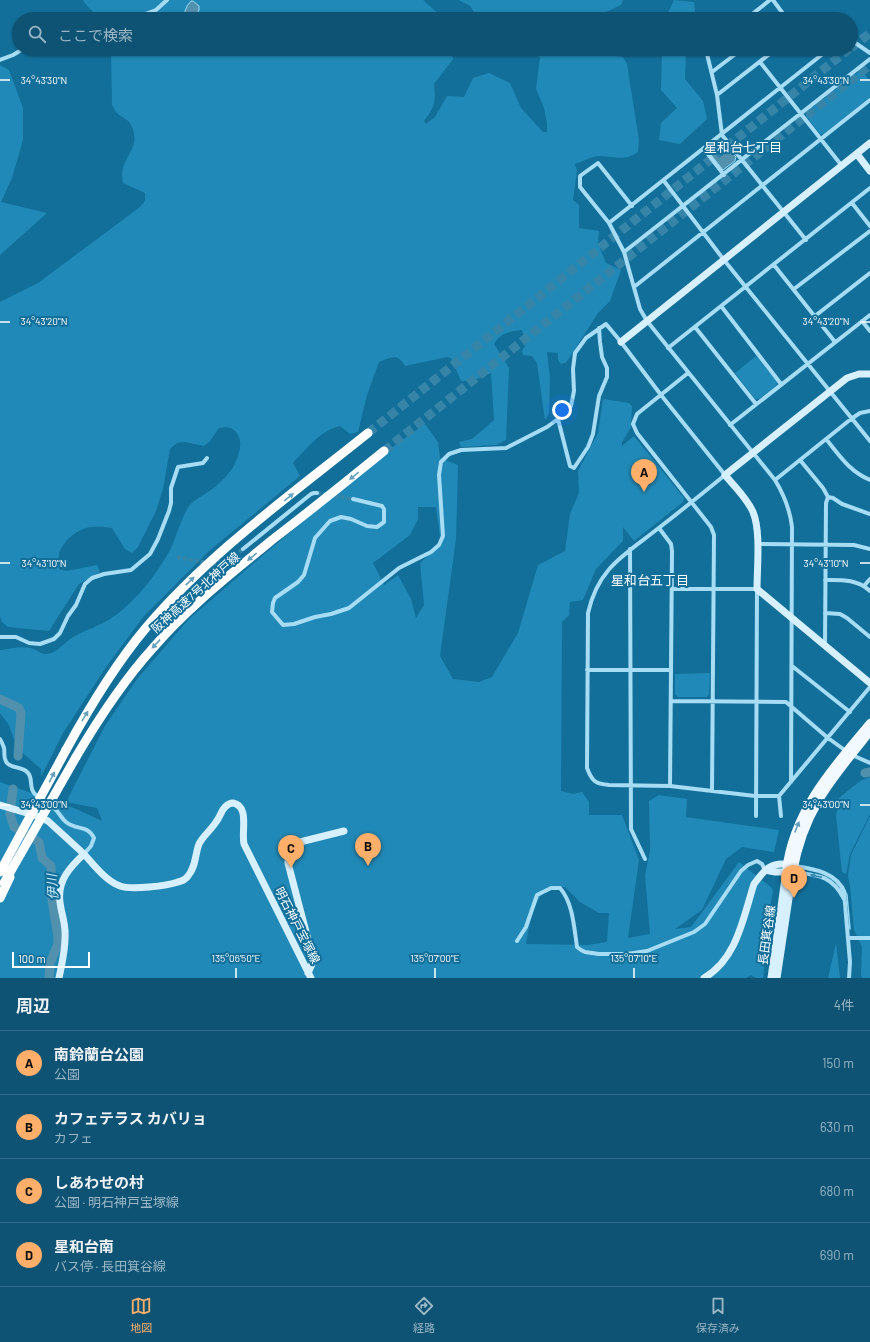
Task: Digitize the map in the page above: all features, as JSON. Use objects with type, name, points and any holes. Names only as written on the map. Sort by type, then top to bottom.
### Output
[{"type":"highway","name":"阪神高速7号北神戸線","points":[[0,872],[95,699],[144,630],[198,572],[368,433]]},
{"type":"highway","name":"阪神高速7号北神戸線","points":[[0,898],[4,885],[76,757],[112,700],[145,657],[171,628],[228,576],[384,451]]},
{"type":"highway","points":[[0,867],[27,823]]},
{"type":"main road","points":[[849,753],[870,723]]},
{"type":"main road","points":[[790,868],[794,836],[807,806],[831,770],[870,732]]},
{"type":"street","points":[[151,12],[156,10],[167,0]]},
{"type":"street","points":[[755,12],[770,0]]},
{"type":"street","points":[[773,0],[780,12]]},
{"type":"street","points":[[858,45],[870,53]]},
{"type":"street","points":[[0,60],[12,55]]},
{"type":"street","points":[[708,56],[717,95],[722,134],[806,240]]},
{"type":"street","points":[[712,72],[733,56]]},
{"type":"street","points":[[717,95],[767,56]]},
{"type":"street","points":[[609,224],[819,56]]},
{"type":"street","points":[[624,252],[870,59]]},
{"type":"street","points":[[760,62],[842,166]]},
{"type":"street","points":[[634,288],[870,100]]},
{"type":"street","points":[[621,342],[870,143]]},
{"type":"street","points":[[704,149],[724,175]]},
{"type":"street","points":[[857,154],[870,171]]},
{"type":"street","points":[[632,206],[598,163],[580,176],[580,187],[609,224],[624,252],[640,309],[647,321],[775,480],[786,499],[790,512],[792,527],[791,782]]},
{"type":"street","points":[[664,181],[724,260],[808,362],[870,441]]},
{"type":"street","points":[[668,348],[870,188]]},
{"type":"street","points":[[852,203],[870,226]]},
{"type":"street","points":[[794,290],[870,231]]},
{"type":"street","points":[[774,264],[835,342]]},
{"type":"street","points":[[815,316],[870,273]]},
{"type":"street","points":[[721,306],[781,384]]},
{"type":"street","points":[[730,425],[808,362],[870,315]]},
{"type":"street","points":[[862,321],[870,332]]},
{"type":"street","points":[[353,499],[382,506],[384,509],[384,522],[377,527],[367,526],[351,519],[341,517],[330,521],[315,538],[304,576],[275,598],[272,612],[283,624],[294,624],[350,608],[399,568],[431,552],[439,545],[442,536],[439,475],[441,462],[449,454],[460,450],[506,448],[547,427],[558,419],[571,406],[574,391],[573,369],[575,353],[586,338],[606,324],[724,475],[745,499],[753,512],[757,531],[756,816]]},
{"type":"street","points":[[695,327],[756,404]]},
{"type":"street","points":[[558,419],[570,466],[574,468],[588,447],[593,434],[599,396],[608,377],[608,368],[602,357],[599,328]]},
{"type":"street","points":[[688,373],[637,414],[634,424],[636,433],[711,527],[714,535],[712,791]]},
{"type":"street","points":[[779,796],[755,796],[670,786],[599,784],[591,778],[587,768],[587,670],[588,614],[591,600],[598,583],[613,564],[630,549],[691,503],[752,452],[847,378],[859,374],[870,374]]},
{"type":"street","points":[[775,480],[860,413],[870,411]]},
{"type":"street","points":[[826,439],[847,465],[859,475],[870,480]]},
{"type":"street","points":[[0,637],[16,636],[29,642],[40,644],[54,639],[60,633],[68,616],[76,606],[86,584],[92,578],[104,574],[132,570],[150,554],[158,539],[169,511],[171,503],[171,488],[178,467],[202,463],[207,458]]},
{"type":"street","points":[[800,460],[823,488],[828,497],[833,498],[842,504],[870,514]]},
{"type":"street","points":[[243,549],[311,494],[317,494]]},
{"type":"street","points":[[825,645],[826,503],[828,497]]},
{"type":"street","points":[[658,528],[671,544],[672,551],[673,589],[670,786]]},
{"type":"street","points":[[757,544],[854,546],[870,549]]},
{"type":"street","points":[[630,549],[631,829],[645,859]]},
{"type":"street","points":[[864,586],[870,579]]},
{"type":"street","points":[[826,580],[848,580],[864,586],[870,591]]},
{"type":"street","points":[[673,589],[757,589],[870,683]]},
{"type":"street","points":[[825,613],[840,614],[870,637]]},
{"type":"street","points":[[792,666],[850,712]]},
{"type":"street","points":[[587,670],[671,670]]},
{"type":"street","points":[[781,816],[779,796],[870,687]]},
{"type":"street","points":[[671,701],[786,702],[828,738],[849,753],[870,763]]},
{"type":"street","points":[[0,739],[7,763],[12,766],[21,767],[28,771],[31,776],[31,783],[34,793],[55,809],[69,824],[90,831],[94,838],[91,846],[76,862],[61,882],[59,900],[65,930],[65,944],[59,978]]},
{"type":"street","name":"明石神戸宝塚線","points":[[84,854],[111,882],[120,886],[129,888],[179,882],[190,874],[200,843],[216,822],[223,809],[230,803],[235,804],[240,807],[243,812],[244,844],[310,975]]},
{"type":"street","points":[[2,806],[22,811],[48,821],[84,854]]},
{"type":"street","points":[[310,975],[312,955],[288,863],[288,856],[290,850],[300,842],[344,831]]},
{"type":"street","points":[[517,941],[526,927],[537,895],[551,888],[560,888],[565,894],[568,902],[577,946],[581,950],[599,954],[627,954],[647,951],[700,929],[710,918],[741,871],[748,865],[757,861],[762,864],[765,870]]},
{"type":"street","points":[[704,978],[722,964],[732,951],[754,884],[770,865],[778,864],[790,868],[826,873],[842,887],[844,892],[850,962],[849,978]]},
{"type":"street","name":"長田箕谷線","points":[[771,978],[790,868]]},
{"type":"street","name":"長田箕谷線","points":[[777,978],[790,868]]},
{"type":"street","points":[[848,938],[870,938]]},
{"type":"shaded area","points":[[83,0],[423,0],[436,12],[198,12],[199,10],[187,6],[184,12],[93,12]]},
{"type":"shaded area","points":[[459,0],[623,0],[621,5],[606,12],[474,12],[470,6]]},
{"type":"shaded area","points":[[674,0],[694,2],[695,12],[668,12]]},
{"type":"shaded area","points":[[191,1],[193,1],[199,6],[199,10],[198,12],[185,12]]},
{"type":"shaded area","points":[[111,56],[453,56],[453,59],[434,84],[434,104],[424,121],[426,124],[435,117],[447,96],[464,97],[473,78],[489,73],[510,83],[521,108],[543,132],[547,132],[544,108],[536,89],[540,57],[538,56],[616,56],[623,57],[627,64],[639,140],[638,152],[628,157],[619,158],[596,156],[575,164],[577,171],[573,200],[579,205],[579,228],[599,231],[598,243],[606,263],[621,270],[610,301],[598,313],[568,360],[561,364],[558,360],[558,353],[547,352],[550,378],[549,413],[545,420],[537,363],[532,356],[523,355],[522,351],[526,344],[522,330],[509,332],[503,335],[494,344],[509,368],[506,440],[496,445],[461,447],[459,442],[472,439],[494,420],[491,373],[472,381],[461,381],[451,358],[447,357],[405,366],[400,359],[394,357],[379,362],[367,395],[358,432],[350,434],[340,426],[326,432],[314,441],[293,463],[300,476],[209,551],[144,616],[106,667],[63,733],[41,777],[41,769],[17,748],[9,725],[0,713],[0,650],[27,647],[43,654],[51,653],[75,636],[119,613],[145,587],[166,558],[181,521],[189,506],[216,486],[229,473],[235,463],[240,446],[240,439],[236,432],[226,427],[219,428],[210,441],[204,446],[185,442],[177,443],[170,449],[163,489],[156,511],[138,547],[132,553],[125,549],[112,528],[93,527],[82,529],[66,541],[61,549],[59,553],[59,569],[67,571],[97,565],[100,572],[79,584],[49,631],[8,627],[2,622],[0,617],[0,302],[38,283],[140,207],[145,201],[145,193],[123,183],[122,174],[133,147],[134,132],[130,123],[117,113],[112,105]]},
{"type":"shaded area","points":[[662,56],[686,56],[685,79],[703,101],[707,119],[680,144],[659,140],[661,123],[677,108],[661,90]]},
{"type":"shaded area","points":[[0,65],[9,70],[23,108],[23,140],[12,178],[1,202],[47,213],[0,255]]},
{"type":"shaded area","points":[[861,70],[870,81],[870,97],[824,134],[820,134],[806,116],[806,112]]},
{"type":"shaded area","points":[[718,140],[722,141],[736,157],[735,161],[723,170],[707,150]]},
{"type":"shaded area","points":[[756,356],[777,381],[777,385],[759,399],[755,399],[735,373]]},
{"type":"shaded area","points":[[603,399],[629,403],[632,406],[631,427],[622,442],[622,446],[634,436],[684,498],[683,502],[634,541],[623,527],[623,541],[596,569],[583,600],[570,602],[569,615],[562,622],[561,791],[573,794],[582,792],[589,802],[589,815],[622,815],[639,860],[628,938],[650,934],[645,875],[650,851],[649,801],[659,795],[687,799],[686,817],[779,830],[774,852],[742,847],[726,859],[702,910],[675,929],[691,927],[739,862],[772,888],[773,891],[769,912],[771,913],[770,926],[763,978],[756,978],[751,975],[746,978],[0,978],[0,782],[74,808],[102,821],[97,808],[66,802],[105,726],[137,679],[189,619],[387,451],[425,424],[438,442],[440,458],[458,465],[456,539],[440,656],[453,679],[479,682],[492,677],[518,633],[538,565],[565,551],[570,514],[579,493],[578,471],[598,433]],"holes":[[[418,507],[436,507],[441,544],[420,563],[424,605],[416,618],[411,599],[398,575],[384,585],[373,563],[410,535],[418,519]],[[548,887],[565,887],[580,902],[599,913],[609,913],[607,942],[588,945],[526,944],[532,914],[538,900]]]},
{"type":"shaded area","points":[[710,673],[709,694],[707,697],[678,697],[675,694],[675,674]]},
{"type":"shaded area","points":[[870,777],[870,814],[850,854],[846,874],[842,872],[836,816],[839,798],[860,781]]},
{"type":"shaded area","points":[[870,816],[870,978],[862,978],[862,947],[854,930],[848,876],[851,855]]},
{"type":"shaded area","points":[[836,943],[840,978],[828,978]]},
{"type":"waterway","name":"伊川","points":[[0,699],[19,708],[21,713],[18,756]]},
{"type":"waterway","points":[[865,773],[870,772]]},
{"type":"waterway","name":"伊川","points":[[13,789],[10,814],[14,827],[39,842],[42,858],[51,866],[52,900],[58,944],[50,963],[49,978]]},
{"type":"waterway","points":[[843,886],[847,895],[850,929]]},
{"type":"tunnel","points":[[858,42],[870,33]]},
{"type":"tunnel","points":[[368,433],[840,56]]},
{"type":"tunnel","points":[[384,451],[870,65]]},
{"type":"tunnel","points":[[317,493],[353,499]]},
{"type":"tunnel","points":[[177,557],[212,564],[229,560],[243,549]]},
{"type":"place","name":"南鈴蘭台公園","points":[[644,492]]},
{"type":"place","name":"カフェテラス カバリョ","points":[[368,866]]},
{"type":"place","name":"しあわせの村","points":[[291,868]]},
{"type":"place","name":"星和台南","points":[[794,898]]},
{"type":"district","name":"星和台七丁目","points":[[743,147]]},
{"type":"district","name":"星和台五丁目","points":[[650,580]]}]
